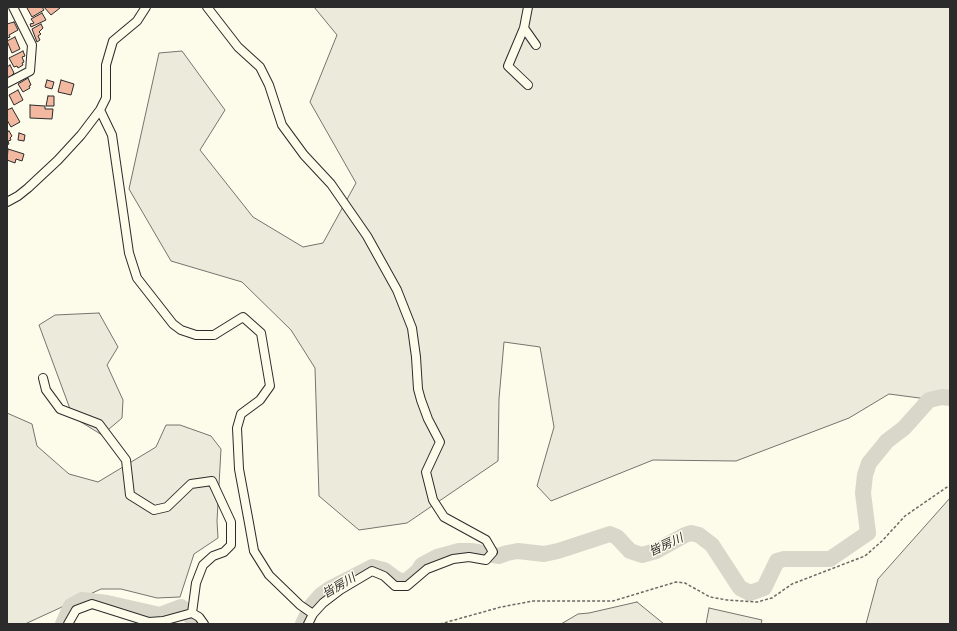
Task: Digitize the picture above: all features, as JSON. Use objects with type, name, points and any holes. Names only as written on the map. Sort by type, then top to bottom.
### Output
[{"type":"street","points":[[7,83],[30,71],[32,45],[14,7]]},
{"type":"street","points":[[7,202],[28,188],[58,160],[81,136],[100,110],[106,98],[106,64],[113,41],[137,21],[146,7]]},
{"type":"street","points":[[207,7],[238,47],[260,67],[269,85],[282,125],[304,155],[331,184],[367,236],[397,290],[412,328],[420,400],[440,442],[426,472],[433,500],[444,517],[486,540],[493,552],[486,560],[469,557],[453,559],[428,569],[407,586],[395,586],[384,576],[372,571],[340,590],[322,603],[313,614],[308,624]]},
{"type":"street","points":[[528,7],[524,28],[508,66],[528,85]]},
{"type":"street","points":[[524,28],[536,45]]},
{"type":"street","points":[[100,110],[112,135],[129,254],[137,278],[173,324],[181,330],[196,335],[214,335],[243,317],[261,333],[270,386],[260,400],[241,414],[237,428],[239,469],[254,551],[270,574],[300,605],[313,614]]},
{"type":"street","points":[[43,378],[46,390],[60,409],[99,424],[126,460],[130,495],[154,510],[167,506],[191,484],[212,481],[231,522],[231,545],[224,552],[213,556],[203,565],[196,583],[192,614]]},
{"type":"street","points":[[68,624],[76,610],[92,604],[149,622],[164,621],[192,614],[199,617],[204,624]]},
{"type":"path","points":[[440,624],[501,607],[532,601],[613,601],[676,582],[685,583],[710,597],[727,600],[757,602],[772,598],[792,584],[865,556],[882,541],[905,516],[950,485]]},
{"type":"shaded area","points":[[314,7],[950,7],[950,402],[889,394],[849,418],[736,461],[653,460],[551,501],[537,486],[554,427],[540,347],[504,342],[499,399],[498,461],[407,523],[359,530],[319,496],[315,368],[291,330],[242,282],[171,261],[129,189],[159,53],[182,51],[225,110],[200,150],[253,217],[303,247],[323,243],[356,183],[310,102],[337,35]]},
{"type":"shaded area","points":[[99,313],[118,347],[107,365],[123,400],[122,418],[102,435],[73,417],[39,325],[55,315]]},
{"type":"shaded area","points":[[7,413],[32,424],[37,446],[69,474],[98,482],[156,447],[166,425],[180,425],[211,436],[221,449],[217,521],[218,538],[194,554],[180,597],[157,598],[121,589],[101,589],[25,624],[7,624]]},
{"type":"shaded area","points":[[950,498],[950,624],[866,624],[878,579]]},
{"type":"shaded area","points":[[637,602],[664,624],[561,624],[578,614],[589,613]]},
{"type":"shaded area","points":[[709,608],[762,620],[761,624],[706,624]]},
{"type":"building","points":[[42,7],[44,10],[32,17],[27,8]]},
{"type":"building","points":[[44,7],[60,7],[60,8],[51,15]]},
{"type":"building","points":[[42,13],[46,20],[31,27],[30,24],[34,23],[31,19]]},
{"type":"building","points":[[14,22],[18,30],[9,35],[10,37],[7,38],[7,24]]},
{"type":"building","points":[[41,24],[43,28],[39,32],[41,34],[38,36],[40,40],[37,42],[32,29]]},
{"type":"building","points":[[15,37],[20,49],[12,53],[7,41]]},
{"type":"building","points":[[23,51],[25,56],[22,57],[24,62],[22,63],[23,65],[18,68],[17,66],[14,67],[9,58]]},
{"type":"building","points":[[10,65],[14,73],[9,78],[7,76],[7,67]]},
{"type":"building","points":[[28,78],[31,85],[29,86],[30,88],[23,92],[18,84]]},
{"type":"building","points":[[47,80],[54,82],[52,89],[45,87]]},
{"type":"building","points":[[61,80],[74,84],[71,95],[58,92]]},
{"type":"building","points":[[18,90],[23,100],[14,105],[9,95]]},
{"type":"building","points":[[48,96],[54,96],[54,106],[46,106]]},
{"type":"building","points":[[30,105],[45,106],[45,109],[53,109],[52,119],[30,118]]},
{"type":"building","points":[[12,108],[20,122],[11,127],[7,120],[7,110]]},
{"type":"building","points":[[9,131],[12,136],[10,138],[11,140],[8,141],[9,144],[7,145],[7,132]]},
{"type":"building","points":[[19,133],[25,135],[24,141],[18,140]]},
{"type":"building","points":[[8,149],[24,154],[22,161],[16,159],[15,163],[7,160]]},
{"type":"waterway","name":"皆房川","points":[[303,624],[312,605],[321,595],[331,588],[372,567],[384,570],[396,579],[405,582],[418,571],[422,565],[437,557],[459,551],[471,551],[499,556],[518,551],[544,554],[610,534],[617,537],[630,551],[642,555],[656,551],[685,535],[691,533],[699,535],[712,545],[740,588],[750,593],[764,588],[777,561],[784,559],[830,559],[868,533],[863,493],[865,475],[869,463],[887,441],[904,428],[929,400],[942,397],[950,398]]},
{"type":"waterway","name":"皆房川","points":[[63,624],[71,606],[82,600],[107,603],[160,615],[181,607],[198,624]]}]
